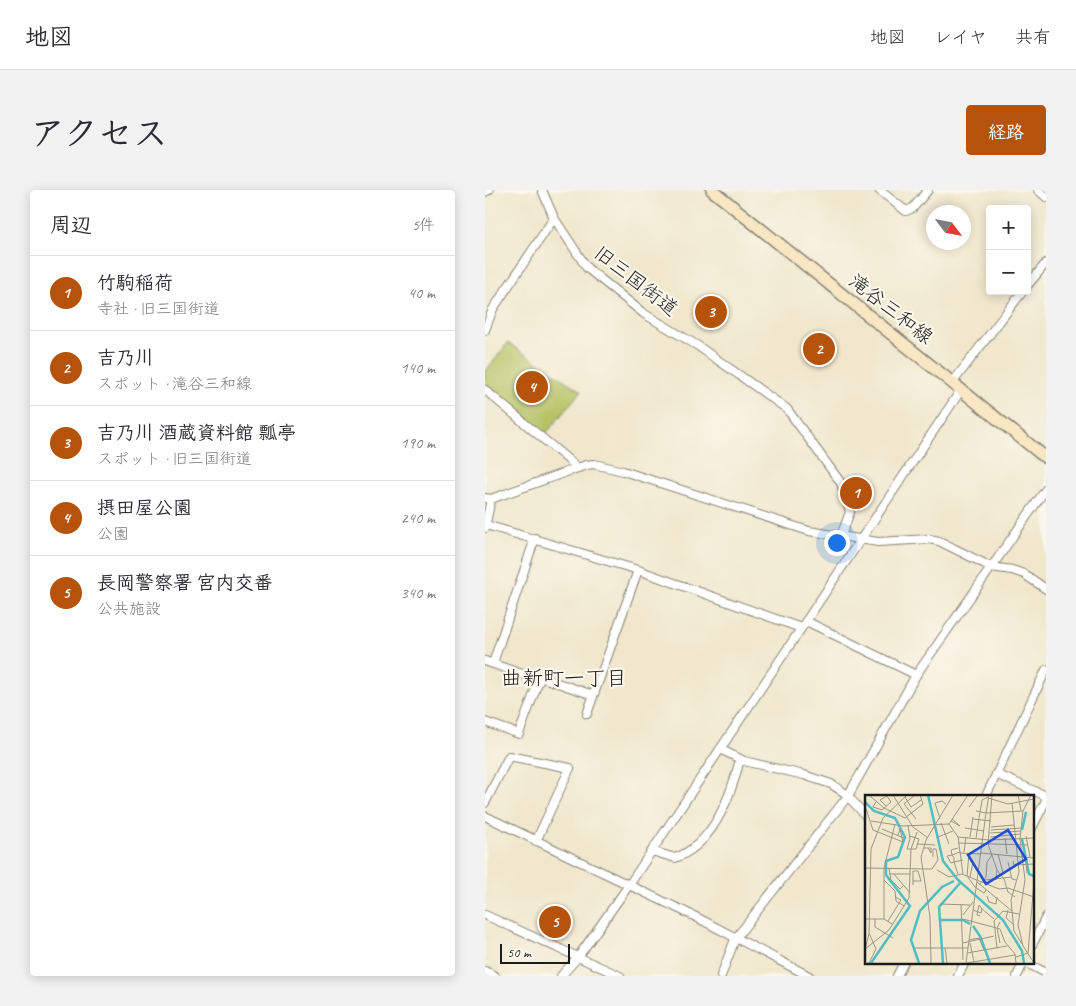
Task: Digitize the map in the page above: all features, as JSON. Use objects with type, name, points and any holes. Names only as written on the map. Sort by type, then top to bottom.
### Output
[{"type":"main road","name":"滝谷三和線","points":[[712,190],[1046,458]]},
{"type":"street","points":[[485,192],[489,190]]},
{"type":"street","name":"旧三国街道","points":[[542,190],[554,218],[587,268],[643,313],[699,346],[787,410],[841,483],[850,512],[841,536]]},
{"type":"street","points":[[879,190],[906,211],[913,208],[928,190]]},
{"type":"street","points":[[1038,190],[1046,197]]},
{"type":"street","points":[[485,330],[493,309],[554,218]]},
{"type":"street","points":[[1031,281],[1046,263]]},
{"type":"street","points":[[953,382],[1020,295]]},
{"type":"street","points":[[485,390],[578,468]]},
{"type":"street","points":[[561,976],[578,957],[629,885],[863,539],[961,390]]},
{"type":"street","points":[[801,628],[638,570],[535,538],[486,526],[488,498],[593,464],[616,469],[795,527],[888,543],[920,540],[939,542],[991,567],[1024,574],[1046,589]]},
{"type":"street","points":[[721,976],[735,939],[848,796],[916,674],[963,610],[1046,489]]},
{"type":"street","points":[[535,538],[489,662],[539,680],[543,678],[593,695]]},
{"type":"street","points":[[587,714],[638,570]]},
{"type":"street","points":[[806,621],[916,674]]},
{"type":"street","points":[[986,795],[1046,670]]},
{"type":"street","points":[[485,722],[519,734],[539,680]]},
{"type":"street","points":[[720,749],[740,759],[823,780],[839,788],[865,815]]},
{"type":"street","points":[[485,804],[509,756],[571,768],[536,841]]},
{"type":"street","points":[[652,851],[675,858],[693,848],[712,828],[723,809],[740,759]]},
{"type":"street","points":[[996,774],[1046,796]]},
{"type":"street","points":[[1033,826],[1046,800]]},
{"type":"street","points":[[485,816],[629,885],[809,976]]},
{"type":"street","points":[[485,915],[620,976]]},
{"type":"street","points":[[1033,943],[1046,917]]},
{"type":"street","points":[[897,976],[903,964]]},
{"type":"street","points":[[958,976],[964,964]]},
{"type":"street","points":[[1017,976],[1024,964]]},
{"type":"street","points":[[1029,964],[1046,973]]},
{"type":"street","points":[[485,971],[495,976]]},
{"type":"green space","points":[[508,343],[581,391],[544,436],[485,382],[485,372]]},
{"type":"place","name":"吉乃川 酒蔵資料館 瓢亭","points":[[711,312]]},
{"type":"place","name":"吉乃川","points":[[819,349]]},
{"type":"place","name":"摂田屋公園","points":[[532,387]]},
{"type":"place","name":"竹駒稲荷","points":[[856,493]]},
{"type":"place","name":"長岡警察署 宮内交番","points":[[555,922]]},
{"type":"district","name":"曲新町一丁目","points":[[564,678]]}]
